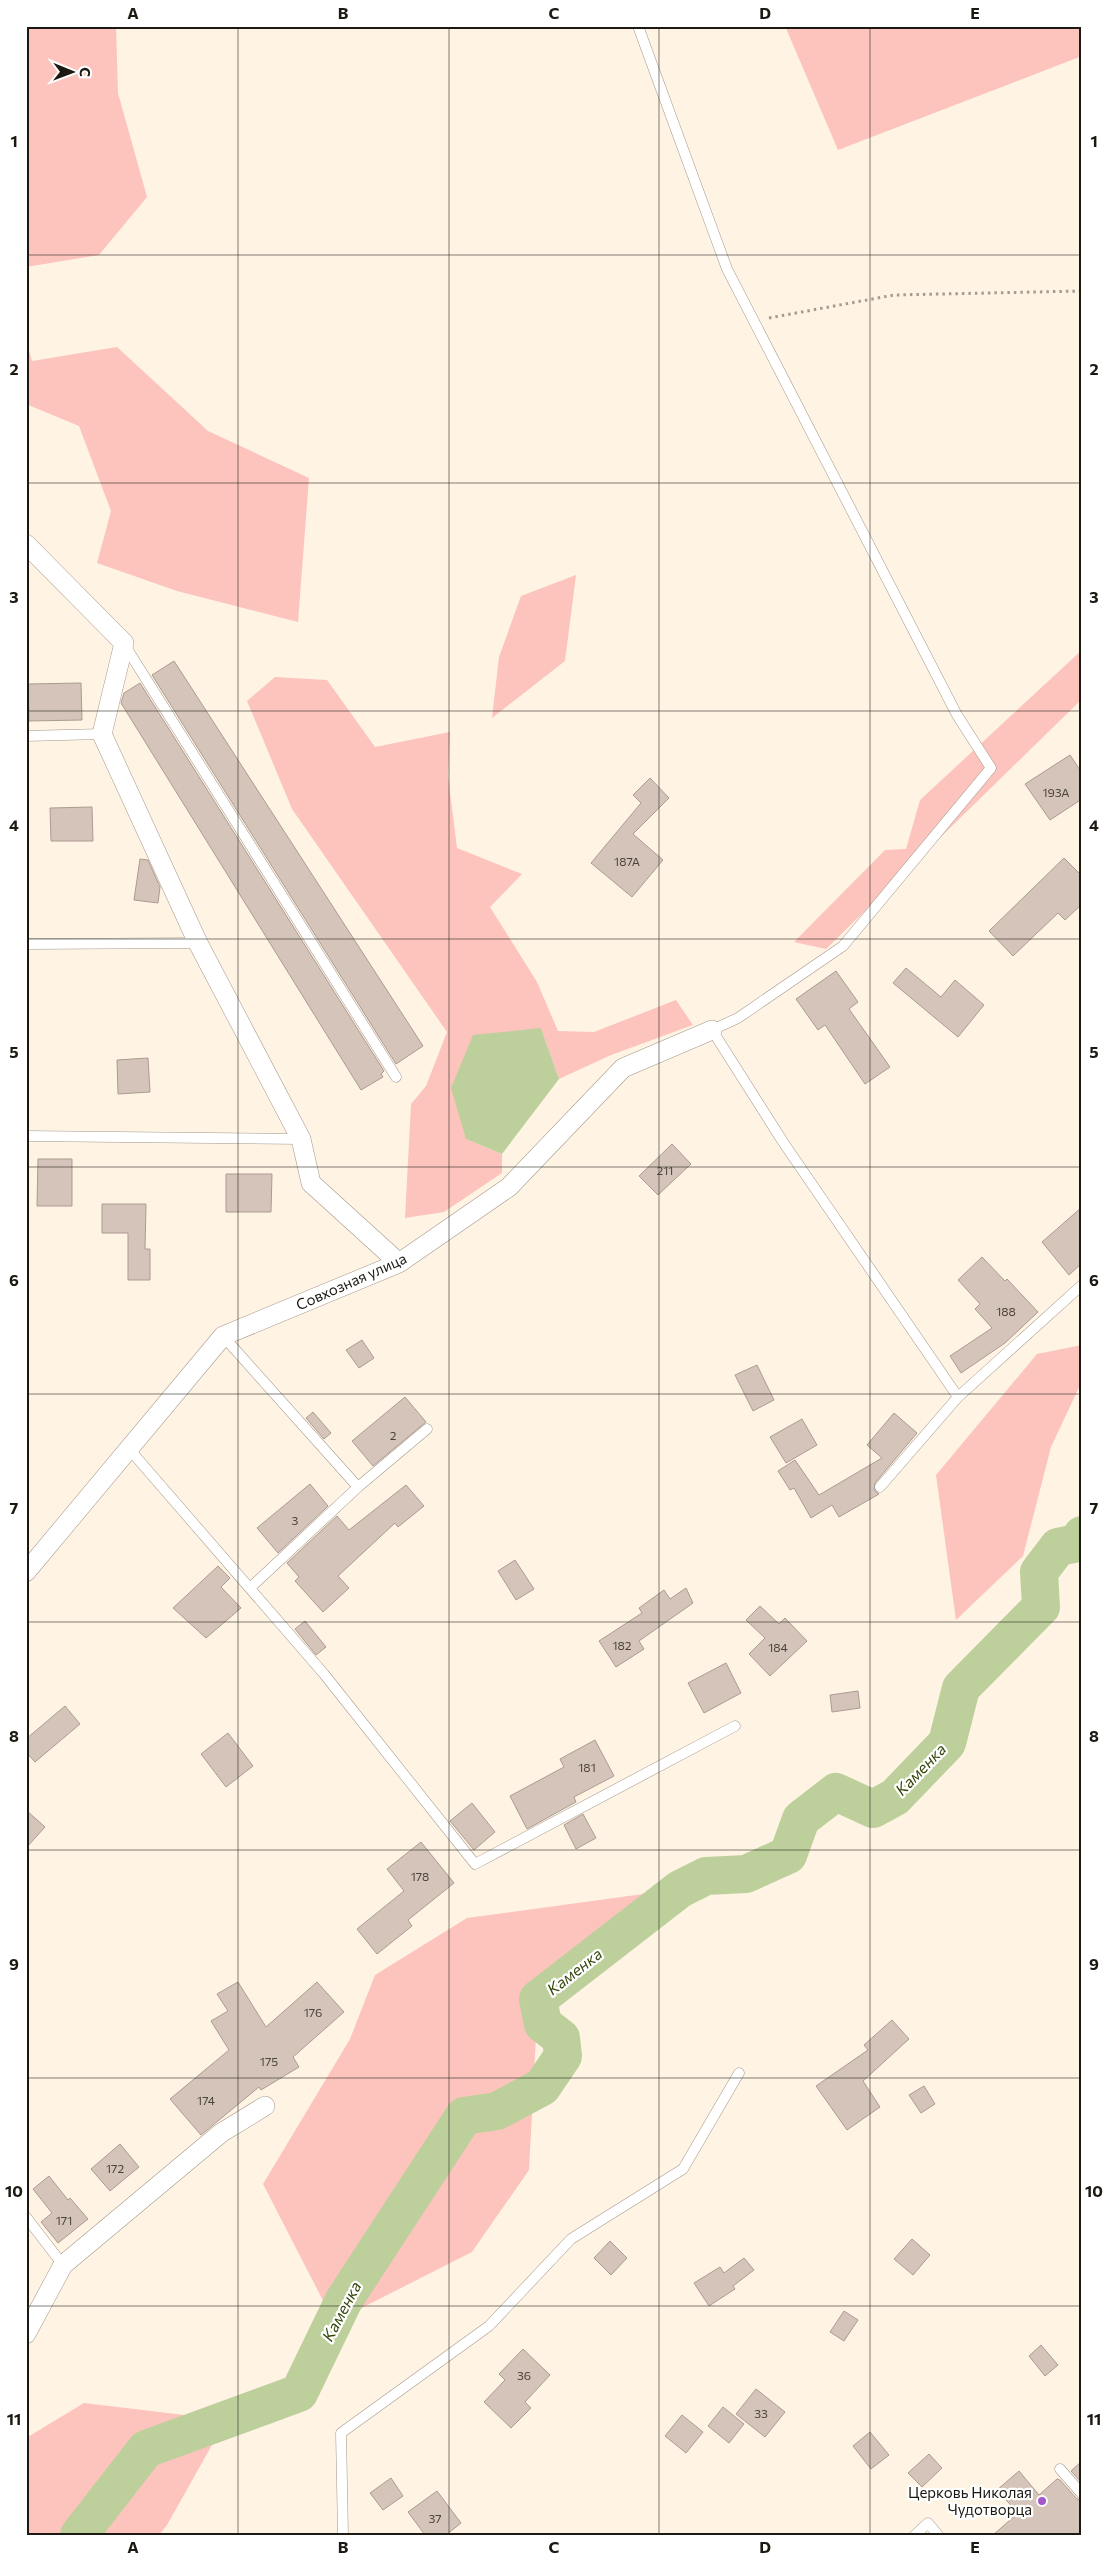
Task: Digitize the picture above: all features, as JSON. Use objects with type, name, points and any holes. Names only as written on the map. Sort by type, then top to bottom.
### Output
[{"type":"street","points":[[26,544],[124,643],[102,734],[198,943],[301,1139],[311,1183],[399,1263]]},
{"type":"street","name":"Совхозная улица","points":[[26,1572],[130,1450],[223,1336],[399,1263],[509,1187],[623,1068],[712,1030]]},
{"type":"street","points":[[26,2334],[63,2265],[221,2133],[266,2106]]},
{"type":"lane","points":[[638,26],[727,269],[952,707],[991,768],[843,946],[738,1018],[712,1030],[783,1142],[958,1397]]},
{"type":"lane","points":[[124,643],[396,1077]]},
{"type":"lane","points":[[26,736],[102,734]]},
{"type":"lane","points":[[26,944],[198,943]]},
{"type":"lane","points":[[26,1136],[301,1139]]},
{"type":"lane","points":[[880,1487],[958,1397],[1082,1285]]},
{"type":"lane","points":[[223,1336],[358,1487]]},
{"type":"lane","points":[[250,1588],[358,1487],[427,1429]]},
{"type":"lane","points":[[130,1450],[324,1674],[475,1864],[735,1726]]},
{"type":"lane","points":[[343,2535],[341,2433],[489,2326],[571,2239],[683,2169],[739,2074]]},
{"type":"lane","points":[[26,2217],[63,2265]]},
{"type":"lane","points":[[1060,2469],[1082,2494]]},
{"type":"lane","points":[[915,2535],[928,2523],[938,2535]]},
{"type":"path","points":[[754,321],[894,295],[1082,292]]},
{"type":"shaded area","points":[[26,26],[116,26],[118,93],[147,197],[99,255],[26,267]]},
{"type":"shaded area","points":[[785,26],[1082,26],[1082,56],[838,150]]},
{"type":"shaded area","points":[[26,339],[32,361],[117,347],[208,431],[309,478],[298,622],[177,591],[97,563],[111,511],[79,426],[26,404]]},
{"type":"shaded area","points":[[576,575],[565,661],[492,718],[499,657],[521,596]]},
{"type":"shaded area","points":[[1082,650],[1082,699],[826,949],[794,942],[885,850],[906,849],[920,800]]},
{"type":"shaded area","points":[[275,677],[327,680],[375,747],[450,732],[448,776],[457,848],[522,874],[490,907],[537,982],[558,1031],[594,1032],[676,1000],[693,1025],[611,1055],[559,1079],[541,1028],[466,1139],[502,1154],[502,1173],[444,1212],[405,1218],[411,1104],[426,1086],[447,1032],[292,809],[247,701]]},
{"type":"shaded area","points":[[541,1028],[559,1079],[502,1154],[466,1139],[451,1088],[473,1035]]},
{"type":"shaded area","points":[[1082,1345],[1082,1381],[1051,1447],[1023,1556],[956,1620],[936,1475],[1037,1354]]},
{"type":"shaded area","points":[[680,1889],[538,1999],[529,2170],[472,2252],[334,2322],[263,2184],[350,2039],[375,1975],[467,1918]]},
{"type":"shaded area","points":[[84,2403],[226,2420],[167,2525],[159,2535],[26,2535],[26,2438]]},
{"type":"building","points":[[174,661],[423,1046],[396,1064],[152,675]]},
{"type":"building","points":[[81,683],[82,720],[29,721],[28,684]]},
{"type":"building","points":[[140,683],[384,1071],[381,1074],[383,1077],[361,1090],[121,703],[124,693]]},
{"type":"building","points":[[1070,755],[1082,773],[1082,799],[1050,820],[1025,784]]},
{"type":"building","points":[[650,778],[669,798],[633,834],[663,860],[632,897],[591,863],[641,803],[633,795]]},
{"type":"building","points":[[92,807],[93,841],[51,841],[50,808]]},
{"type":"building","points":[[1064,858],[1082,876],[1082,904],[1065,920],[1058,913],[1013,956],[989,931]]},
{"type":"building","points":[[140,859],[148,860],[160,887],[158,903],[134,900]]},
{"type":"building","points":[[906,968],[941,997],[955,980],[984,1005],[958,1037],[893,983]]},
{"type":"building","points":[[836,971],[858,1002],[849,1009],[890,1067],[865,1084],[825,1025],[818,1030],[796,999]]},
{"type":"building","points":[[148,1058],[150,1092],[118,1094],[117,1060]]},
{"type":"building","points":[[672,1144],[691,1164],[658,1195],[639,1176]]},
{"type":"building","points":[[38,1159],[72,1159],[72,1206],[37,1206]]},
{"type":"building","points":[[226,1174],[272,1174],[271,1212],[226,1212]]},
{"type":"building","points":[[102,1204],[146,1204],[145,1249],[150,1249],[150,1280],[128,1280],[128,1233],[102,1233]]},
{"type":"building","points":[[1082,1207],[1082,1263],[1069,1275],[1042,1242]]},
{"type":"building","points":[[982,1257],[1005,1281],[1007,1279],[1038,1312],[1005,1343],[961,1373],[950,1356],[992,1328],[975,1309],[980,1304],[958,1280]]},
{"type":"building","points":[[362,1340],[374,1358],[359,1368],[346,1350]]},
{"type":"building","points":[[757,1365],[774,1400],[753,1411],[735,1375]]},
{"type":"building","points":[[405,1397],[426,1422],[373,1466],[352,1441]]},
{"type":"building","points":[[313,1412],[331,1433],[324,1439],[306,1418]]},
{"type":"building","points":[[894,1413],[917,1433],[875,1483],[874,1490],[879,1494],[839,1517],[832,1505],[811,1518],[794,1488],[790,1490],[778,1471],[795,1460],[819,1495],[882,1458],[867,1445]]},
{"type":"building","points":[[802,1419],[817,1445],[786,1463],[770,1437]]},
{"type":"building","points":[[310,1484],[328,1506],[278,1553],[257,1528]]},
{"type":"building","points":[[406,1485],[424,1506],[398,1527],[395,1523],[338,1576],[349,1588],[323,1612],[295,1581],[299,1577],[287,1563],[337,1516],[349,1530]]},
{"type":"building","points":[[515,1560],[534,1589],[516,1600],[498,1571]]},
{"type":"building","points":[[218,1566],[230,1578],[221,1587],[241,1608],[206,1638],[173,1608]]},
{"type":"building","points":[[686,1588],[693,1603],[639,1641],[644,1649],[616,1667],[599,1641],[642,1613],[639,1608],[664,1590],[670,1599]]},
{"type":"building","points":[[760,1606],[779,1624],[785,1618],[807,1641],[770,1676],[749,1654],[765,1638],[746,1620]]},
{"type":"building","points":[[305,1621],[326,1647],[316,1655],[295,1629]]},
{"type":"building","points":[[726,1663],[741,1693],[704,1713],[688,1683]]},
{"type":"building","points":[[858,1691],[860,1708],[832,1712],[830,1695]]},
{"type":"building","points":[[65,1706],[80,1724],[35,1762],[26,1752],[26,1739]]},
{"type":"building","points":[[228,1733],[253,1766],[226,1787],[201,1754]]},
{"type":"building","points":[[595,1740],[614,1776],[574,1797],[576,1802],[527,1829],[510,1796],[564,1767],[560,1759]]},
{"type":"building","points":[[472,1803],[495,1832],[474,1850],[450,1821]]},
{"type":"building","points":[[26,1810],[45,1827],[26,1848]]},
{"type":"building","points":[[583,1814],[596,1838],[576,1849],[564,1825]]},
{"type":"building","points":[[421,1842],[454,1883],[408,1920],[412,1926],[377,1954],[357,1929],[404,1891],[387,1869]]},
{"type":"building","points":[[238,1982],[266,2027],[317,1982],[344,2012],[293,2057],[299,2067],[261,2090],[259,2087],[201,2135],[170,2099],[229,2050],[211,2021],[228,2011],[217,1994]]},
{"type":"building","points":[[892,2020],[909,2039],[863,2081],[880,2107],[847,2130],[816,2086],[868,2050],[864,2045]]},
{"type":"building","points":[[924,2086],[935,2104],[921,2113],[909,2095]]},
{"type":"building","points":[[120,2144],[139,2167],[110,2191],[91,2169]]},
{"type":"building","points":[[49,2176],[68,2200],[70,2198],[88,2219],[58,2243],[41,2222],[52,2213],[33,2189]]},
{"type":"building","points":[[912,2239],[930,2255],[913,2275],[894,2259]]},
{"type":"building","points":[[610,2241],[627,2258],[611,2275],[594,2258]]},
{"type":"building","points":[[744,2258],[754,2270],[733,2286],[735,2289],[709,2306],[694,2283],[720,2267],[724,2273]]},
{"type":"building","points":[[844,2311],[858,2320],[844,2341],[830,2332]]},
{"type":"building","points":[[1041,2345],[1058,2365],[1045,2376],[1029,2356]]},
{"type":"building","points":[[523,2349],[550,2375],[525,2402],[531,2408],[511,2428],[484,2402],[505,2380],[499,2374]]},
{"type":"building","points":[[756,2389],[785,2412],[765,2437],[736,2414]]},
{"type":"building","points":[[723,2407],[744,2424],[729,2443],[708,2426]]},
{"type":"building","points":[[682,2415],[703,2432],[686,2453],[665,2436]]},
{"type":"building","points":[[870,2432],[889,2455],[871,2469],[853,2446]]},
{"type":"building","points":[[929,2454],[942,2468],[922,2487],[908,2473]]},
{"type":"building","points":[[1082,2461],[1082,2483],[1071,2471]]},
{"type":"building","name":"Церковь Николая Чудотворца","points":[[1019,2471],[1039,2495],[1057,2479],[1077,2499],[1082,2501],[1082,2535],[993,2535],[1018,2513],[997,2490]]},
{"type":"building","points":[[391,2478],[403,2496],[383,2510],[370,2493]]},
{"type":"building","points":[[437,2491],[461,2523],[446,2535],[425,2535],[408,2512]]},
{"type":"waterway","name":"Каменка","points":[[79,2535],[146,2449],[299,2393],[344,2300],[464,2116],[497,2111],[542,2087],[563,2056],[561,2038],[543,2024],[538,1999],[680,1889],[706,1876],[746,1874],[788,1855],[801,1819],[836,1792],[873,1809],[895,1797],[947,1743],[961,1688],[1041,1607],[1039,1572],[1058,1547],[1078,1543],[1082,1535]]},
{"type":"place","name":"Церковь Николая Чудотворца","points":[[1042,2501]]}]
